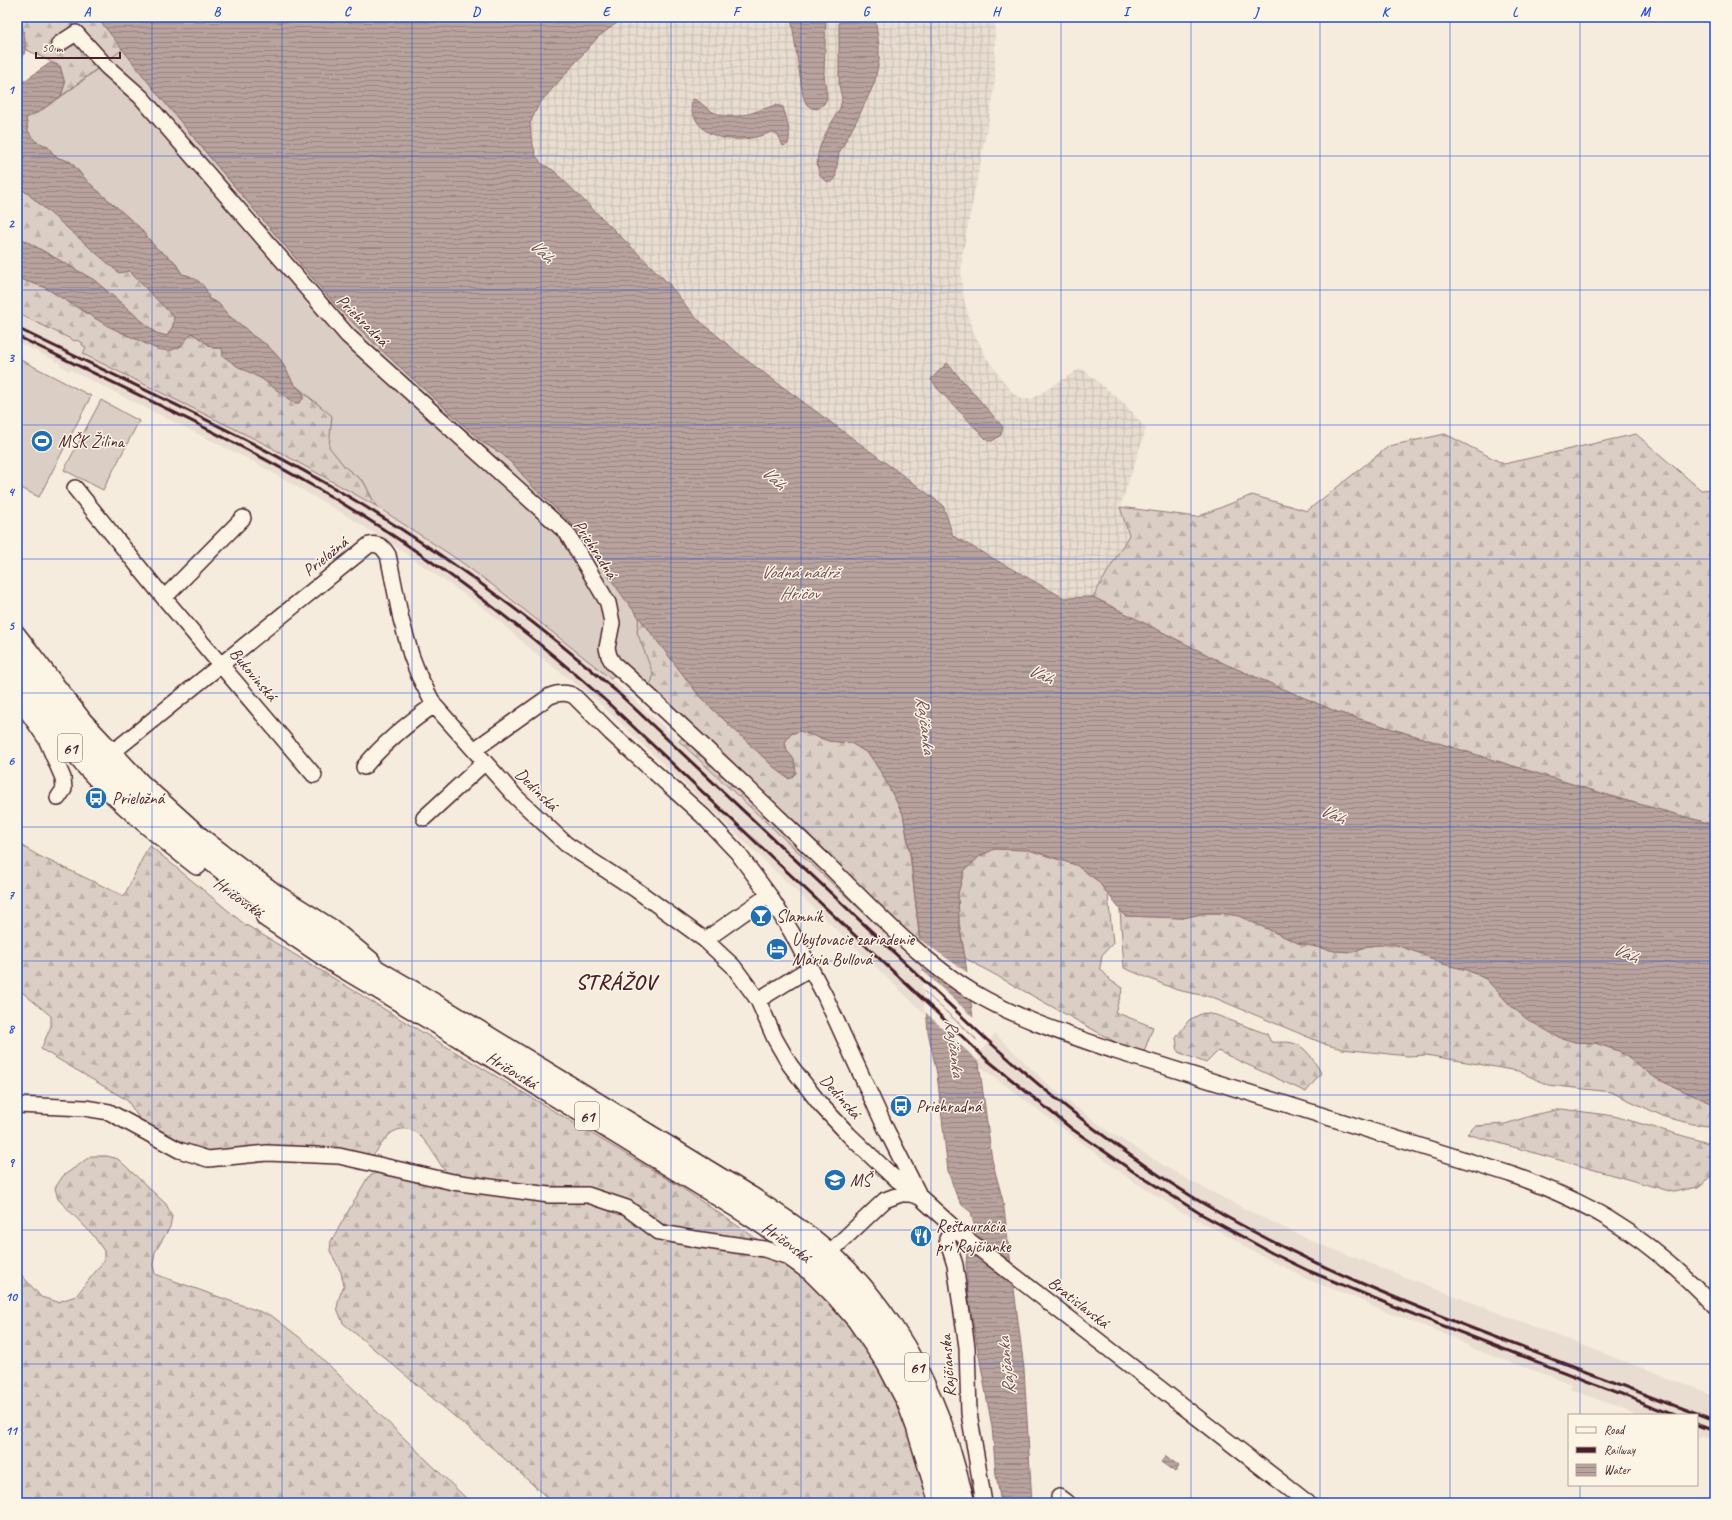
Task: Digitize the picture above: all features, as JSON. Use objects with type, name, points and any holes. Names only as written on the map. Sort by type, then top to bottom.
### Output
[{"type":"main road","name":"Hričovská","points":[[17,655],[58,710],[98,755],[142,800],[212,861],[288,916],[750,1196],[801,1231],[829,1253],[869,1295],[888,1320],[910,1354],[932,1398],[965,1503]]},
{"type":"main road","name":"Hričovská","points":[[17,678],[64,740],[111,792],[166,841],[242,900],[333,962],[439,1025],[742,1211],[776,1233],[816,1265],[857,1308],[885,1345],[897,1366],[912,1396],[926,1430],[948,1503]]},
{"type":"street","name":"Priehradná","points":[[59,44],[76,33],[107,67],[141,97],[348,336],[567,533],[609,608],[612,622],[607,644],[608,652],[613,663],[688,730],[917,951],[947,974],[975,993],[1014,1014],[1050,1029],[1112,1050],[1380,1132],[1510,1174],[1545,1187],[1607,1218],[1636,1238],[1675,1268],[1715,1307]]},
{"type":"street","name":"Bukovinská","points":[[75,488],[164,598],[314,775]]},
{"type":"street","points":[[164,598],[243,518]]},
{"type":"street","name":"Prieložná","points":[[113,752],[369,545],[376,544]]},
{"type":"street","name":"Dedinská","points":[[376,544],[383,547],[388,555],[406,639],[419,676],[434,705],[516,796],[566,844],[635,889],[705,940],[733,966],[758,1000],[775,1039],[790,1065],[820,1104],[887,1172],[920,1197]]},
{"type":"street","name":"Hričovská","points":[[17,633],[84,720],[142,782],[203,837],[273,890],[343,936],[394,979]]},
{"type":"street","points":[[474,750],[550,696],[562,693],[572,695],[611,733],[703,816],[737,852],[769,895],[789,928],[825,996],[886,1129],[920,1197]]},
{"type":"street","points":[[17,697],[46,739],[63,778],[64,789],[58,798]]},
{"type":"street","points":[[364,767],[379,749],[434,705]]},
{"type":"street","points":[[424,818],[485,762]]},
{"type":"street","points":[[705,940],[769,895]]},
{"type":"street","points":[[758,1000],[810,968]]},
{"type":"street","name":"Hričovská","points":[[17,1105],[86,1108],[109,1112],[179,1150],[208,1160],[267,1153],[339,1156],[453,1182],[549,1195],[588,1195],[627,1208],[659,1232],[764,1249],[786,1256],[810,1272],[835,1298],[855,1321],[885,1365],[905,1403],[938,1503]]},
{"type":"street","points":[[829,1253],[885,1200],[901,1194],[910,1194],[920,1197]]},
{"type":"street","name":"Bratislavská","points":[[920,1197],[959,1232],[1308,1503]]},
{"type":"street","name":"Rajčianska","points":[[959,1232],[947,1239],[955,1266],[967,1347],[970,1413],[984,1503]]},
{"type":"shaded area","points":[[625,17],[791,17],[800,82],[826,87],[824,74],[826,17],[839,17],[839,85],[842,99],[840,108],[830,128],[832,182],[835,179],[839,153],[874,84],[879,61],[879,46],[875,17],[995,17],[995,80],[992,103],[962,256],[961,277],[964,300],[973,331],[986,357],[1013,393],[1021,399],[1032,399],[1081,368],[1126,405],[1146,429],[1120,507],[1129,535],[1093,597],[1064,598],[953,536],[943,505],[745,359],[695,317],[669,284],[553,170],[542,164],[536,156],[531,137],[530,123],[539,104],[598,37]],"holes":[[[697,100],[718,115],[738,116],[776,105],[780,143],[776,133],[772,132],[743,139],[693,114],[691,103]]]},
{"type":"shaded area","points":[[17,313],[74,341],[83,343],[86,347],[83,353],[267,445],[354,493],[457,559],[502,592],[611,679],[923,968],[926,1015],[594,698],[535,653],[488,611],[393,545],[342,513],[254,462],[74,372],[71,369],[70,371],[60,366],[60,363],[17,342]]},
{"type":"shaded area","points":[[995,1034],[1055,1091],[1111,1133],[1188,1180],[1261,1217],[1317,1243],[1715,1396],[1715,1439],[1703,1435],[1702,1438],[1698,1436],[1698,1414],[1637,1414],[1570,1389],[1572,1384],[1476,1350],[1448,1335],[1373,1307],[1368,1303],[1309,1280],[1243,1246],[1241,1243],[1185,1213],[1179,1212],[1170,1204],[1131,1180],[973,1061]]},
{"type":"green space","points":[[21,17],[97,17],[123,49],[61,96],[65,84],[60,66],[25,49]]},
{"type":"green space","points":[[123,49],[156,92],[218,167],[337,307],[378,347],[482,442],[502,454],[516,467],[530,484],[571,523],[639,617],[637,632],[653,674],[652,681],[639,697],[614,675],[611,679],[502,592],[457,559],[376,506],[364,482],[345,467],[329,447],[332,416],[294,384],[280,359],[267,345],[253,336],[229,316],[218,303],[209,299],[190,276],[182,274],[174,261],[156,248],[139,227],[88,182],[71,162],[56,157],[47,146],[35,142],[28,131],[26,118],[64,95]]},
{"type":"green space","points":[[17,186],[61,221],[129,271],[174,317],[173,326],[167,336],[156,333],[94,280],[17,236]]},
{"type":"green space","points":[[17,278],[44,287],[108,326],[157,349],[192,333],[213,348],[222,348],[237,366],[262,378],[294,403],[303,399],[303,393],[333,416],[330,447],[345,467],[364,482],[376,506],[267,445],[83,354],[86,347],[82,345],[83,343],[76,340],[75,341],[17,313]]},
{"type":"green space","name":"MŠK Žilina","points":[[17,358],[91,396],[39,497],[17,486]]},
{"type":"green space","points":[[101,400],[139,421],[103,490],[64,470]]},
{"type":"green space","points":[[1445,434],[1504,464],[1636,434],[1701,490],[1715,489],[1715,825],[1624,800],[1337,712],[1225,664],[1093,597],[1129,535],[1120,507],[1197,517],[1252,495],[1307,511],[1389,446]]},
{"type":"green space","points":[[639,617],[701,698],[776,769],[789,779],[796,773],[794,759],[787,751],[785,742],[790,734],[800,731],[829,741],[851,743],[869,754],[882,774],[903,814],[910,855],[923,968],[679,741],[683,737],[639,697],[648,688],[637,632]]},
{"type":"green space","points":[[17,843],[39,856],[124,896],[149,845],[243,923],[679,1186],[792,1263],[854,1326],[923,1415],[929,1503],[553,1503],[497,1452],[343,1323],[337,1308],[344,1285],[341,1272],[330,1251],[331,1241],[368,1177],[376,1173],[455,1178],[443,1168],[429,1146],[417,1133],[402,1129],[390,1134],[371,1159],[199,1152],[141,1121],[127,1100],[41,1049],[51,1026],[51,1016],[17,988]]},
{"type":"green space","points":[[994,849],[1029,850],[1076,865],[1098,881],[1108,895],[1113,943],[1102,955],[1100,968],[1111,981],[1123,988],[1115,1012],[1153,1027],[1142,1057],[965,958],[959,922],[958,893],[964,871],[980,856]]},
{"type":"green space","points":[[1120,910],[1125,916],[1183,918],[1205,913],[1221,913],[1239,916],[1298,943],[1335,951],[1353,952],[1367,946],[1393,944],[1422,954],[1443,964],[1467,970],[1486,979],[1512,1007],[1575,1042],[1595,1043],[1619,1051],[1657,1079],[1715,1105],[1715,1127],[1693,1124],[1665,1117],[1611,1092],[1548,1085],[1518,1071],[1426,1055],[1408,1056],[1342,1049],[1327,1045],[1215,998],[1177,990],[1124,968]]},
{"type":"green space","points":[[1203,1013],[1216,1015],[1267,1034],[1271,1042],[1288,1042],[1302,1047],[1310,1055],[1321,1073],[1306,1092],[1218,1051],[1206,1063],[1178,1052],[1176,1038],[1189,1020]]},
{"type":"green space","points":[[1562,1109],[1614,1116],[1715,1145],[1715,1174],[1698,1187],[1673,1192],[1467,1134],[1475,1126],[1505,1124],[1537,1114]]},
{"type":"green space","points":[[91,1156],[107,1156],[118,1159],[166,1204],[172,1216],[170,1227],[155,1252],[153,1265],[155,1274],[272,1316],[303,1340],[471,1503],[17,1503],[17,1270],[41,1297],[58,1302],[76,1296],[104,1261],[104,1251],[93,1235],[58,1199],[55,1188],[63,1176]]},
{"type":"water","points":[[17,17],[22,27],[25,51],[24,55],[17,63]]},
{"type":"water","name":"Vodná nádrž Hričov","points":[[97,17],[625,17],[598,37],[539,104],[530,123],[531,137],[536,156],[542,164],[553,170],[669,284],[695,317],[745,359],[943,505],[953,536],[1064,598],[1093,597],[1225,664],[1337,712],[1624,800],[1715,825],[1715,1105],[1657,1079],[1619,1051],[1595,1043],[1575,1042],[1558,1037],[1528,1020],[1512,1007],[1486,979],[1467,970],[1443,964],[1422,954],[1393,944],[1367,946],[1353,952],[1335,951],[1298,943],[1239,916],[1221,913],[1205,913],[1183,918],[1125,916],[1098,881],[1076,865],[1029,850],[994,849],[980,856],[964,871],[958,893],[959,925],[965,958],[992,1160],[1003,1201],[1024,1369],[1032,1503],[1001,1503],[996,1475],[992,1427],[968,1295],[966,1264],[967,1253],[973,1236],[974,1224],[971,1212],[962,1205],[956,1194],[948,1171],[937,1074],[928,1032],[923,968],[910,852],[903,814],[882,774],[869,754],[851,743],[829,741],[800,731],[791,734],[785,742],[787,751],[794,759],[796,773],[790,779],[776,769],[701,698],[624,598],[571,523],[530,484],[516,467],[502,454],[482,442],[378,347],[337,307],[218,167]]},
{"type":"water","points":[[791,17],[826,17],[824,74],[827,98],[824,104],[817,109],[807,105],[803,96]]},
{"type":"water","points":[[839,17],[875,17],[879,46],[879,61],[874,84],[839,153],[835,179],[830,182],[822,178],[820,175],[818,158],[822,140],[840,108],[842,99],[839,85]]},
{"type":"water","points":[[50,63],[60,66],[65,84],[61,96],[39,112],[26,118],[28,131],[35,141],[47,146],[56,157],[70,162],[88,182],[139,227],[156,248],[174,261],[182,274],[192,277],[200,282],[206,290],[209,300],[218,303],[229,316],[253,336],[267,345],[280,359],[294,384],[303,393],[303,399],[299,403],[294,403],[262,379],[237,366],[223,356],[222,348],[213,348],[192,333],[180,347],[169,351],[157,349],[108,326],[44,287],[17,278],[17,236],[94,280],[156,333],[167,336],[173,326],[174,317],[129,271],[119,273],[17,186],[17,86]]},
{"type":"water","points":[[694,99],[711,111],[725,116],[740,116],[776,105],[783,107],[789,130],[788,144],[783,146],[778,135],[772,132],[751,138],[740,139],[729,139],[709,133],[701,127],[694,116],[691,105],[692,100]]},
{"type":"water","points":[[947,363],[1003,427],[1001,435],[992,441],[988,441],[937,388],[931,379]]},
{"type":"water","points":[[1166,1456],[1179,1466],[1175,1472],[1161,1462]]},
{"type":"pier","points":[[919,939],[968,973],[972,1002],[923,968]]},
{"type":"pier","points":[[922,970],[975,1019],[978,1040],[922,989]]},
{"type":"pier","points":[[923,991],[978,1042],[980,1063],[924,1011]]},
{"type":"railway","points":[[17,328],[186,410],[311,475],[386,519],[488,588],[553,638],[616,691],[986,1039],[1070,1110],[1129,1155],[1160,1176],[1191,1196],[1257,1234],[1326,1268],[1469,1327],[1697,1414]]},
{"type":"railway","points":[[17,336],[166,408],[313,486],[391,534],[465,586],[537,642],[606,701],[985,1058],[1072,1129],[1134,1172],[1201,1214],[1272,1253],[1309,1271],[1405,1311],[1672,1414]]},
{"type":"railway","points":[[1698,1415],[1715,1421]]},
{"type":"railway","points":[[1698,1423],[1715,1430]]},
{"type":"place","name":"MŠK Žilina","points":[[42,441]]},
{"type":"place","name":"Prieložná","points":[[96,798]]},
{"type":"place","name":"Slamník","points":[[761,916]]},
{"type":"place","name":"Ubytovacie zariadenie Mária Bullová","points":[[777,949]]},
{"type":"place","name":"Priehradná","points":[[901,1106]]},
{"type":"place","name":"MŠ","points":[[835,1180]]},
{"type":"place","name":"Reštaurácia pri Rajčianke","points":[[921,1236]]},
{"type":"district","name":"STRÁŽOV","points":[[616,982]]},
{"type":"water label","name":"Váh","points":[[542,251]]},
{"type":"water label","name":"Váh","points":[[774,478]]},
{"type":"water label","name":"Váh","points":[[1041,674]]},
{"type":"water label","name":"Rajčanka","points":[[926,725]]},
{"type":"water label","name":"Váh","points":[[1333,814]]},
{"type":"water label","name":"Váh","points":[[1626,953]]},
{"type":"water label","name":"Rajčanka","points":[[955,1048]]},
{"type":"water label","name":"Rajčanka","points":[[1006,1366]]}]
